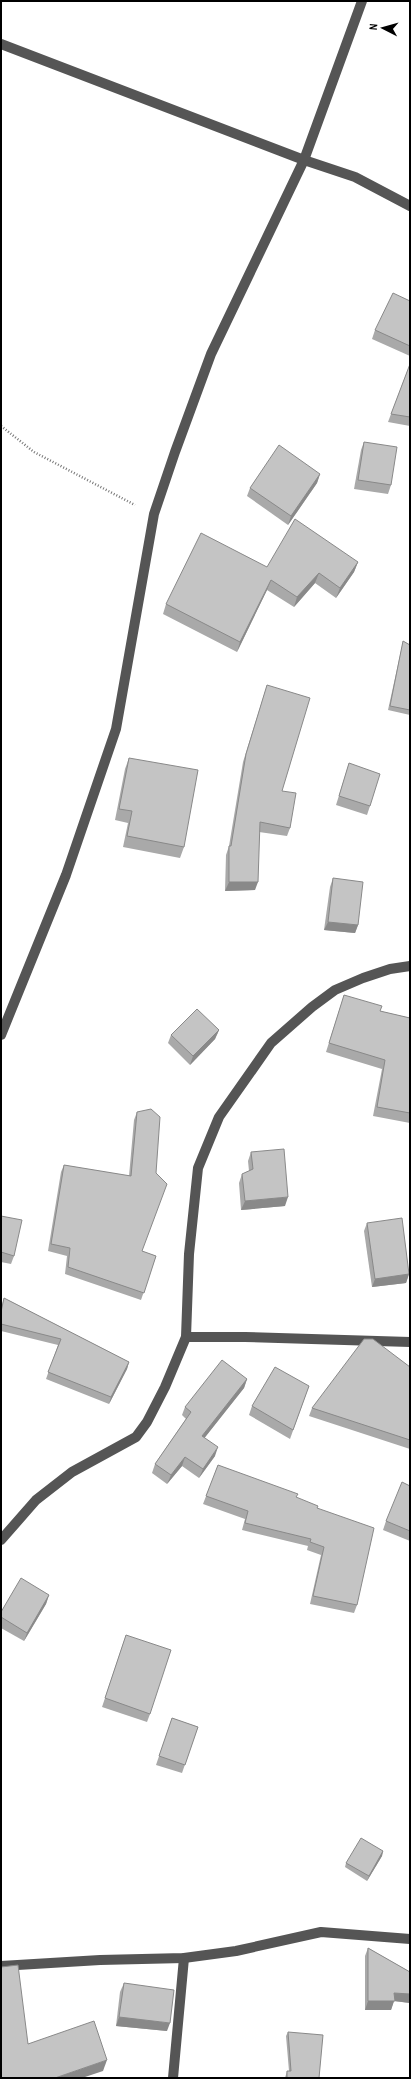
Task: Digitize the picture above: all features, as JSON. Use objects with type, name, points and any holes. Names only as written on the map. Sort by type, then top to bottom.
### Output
[{"type":"street","points":[[1,1036],[66,875],[116,729],[154,514],[211,354],[304,160],[362,1]]},
{"type":"street","points":[[1,44],[304,160],[355,177],[410,206]]},
{"type":"street","points":[[1,1540],[36,1500],[72,1472],[136,1437],[146,1422],[164,1387],[186,1337],[189,1254],[198,1168],[218,1116],[271,1044],[334,990],[390,969],[410,966]]},
{"type":"street","points":[[186,1337],[245,1337],[410,1342]]},
{"type":"street","points":[[1,1966],[100,1960],[184,1958],[236,1951],[321,1932],[410,1939]]},
{"type":"street","points":[[173,2078],[184,1958]]},
{"type":"path","points":[[1,426],[34,452],[154,514]]},
{"type":"path","points":[[1,431],[7,431]]},
{"type":"building","points":[[393,293],[410,301],[410,346],[375,330]]},
{"type":"building","points":[[410,364],[410,417],[391,414]]},
{"type":"building","points":[[364,442],[397,447],[391,485],[358,480]]},
{"type":"building","points":[[279,445],[320,474],[291,516],[250,488]]},
{"type":"building","points":[[295,519],[358,562],[340,588],[319,573],[297,597],[271,580],[240,642],[166,604],[201,533],[267,567]]},
{"type":"building","points":[[403,641],[410,645],[410,710],[390,706]]},
{"type":"building","points":[[267,685],[310,698],[282,791],[296,793],[290,828],[260,822],[258,882],[229,882],[229,846],[231,846],[246,754]]},
{"type":"building","points":[[129,758],[198,770],[184,847],[127,836],[132,811],[119,809]]},
{"type":"building","points":[[349,763],[380,774],[370,806],[339,796]]},
{"type":"building","points":[[333,878],[363,882],[358,925],[328,922]]},
{"type":"building","points":[[344,995],[382,1006],[380,1011],[410,1018],[410,1113],[377,1107],[385,1060],[329,1043]]},
{"type":"building","points":[[197,1009],[219,1030],[193,1056],[171,1035]]},
{"type":"building","points":[[151,1109],[160,1117],[156,1173],[167,1184],[142,1251],[156,1256],[144,1293],[68,1267],[70,1248],[51,1244],[64,1165],[131,1176],[137,1112]]},
{"type":"building","points":[[284,1149],[288,1197],[245,1201],[242,1174],[253,1169],[251,1152]]},
{"type":"building","points":[[1,1216],[22,1220],[14,1256],[1,1252]]},
{"type":"building","points":[[402,1218],[409,1274],[375,1279],[367,1223]]},
{"type":"building","points":[[4,1298],[129,1362],[111,1397],[48,1372],[61,1339],[1,1324],[1,1312]]},
{"type":"building","points":[[364,1339],[373,1339],[410,1367],[410,1440],[312,1408]]},
{"type":"building","points":[[222,1360],[247,1379],[202,1436],[218,1447],[203,1469],[185,1457],[171,1475],[155,1464],[191,1412],[185,1407]]},
{"type":"building","points":[[275,1367],[309,1386],[293,1430],[252,1406]]},
{"type":"building","points":[[218,1465],[298,1494],[296,1497],[318,1506],[317,1508],[374,1528],[357,1605],[313,1596],[324,1547],[310,1542],[311,1539],[245,1523],[248,1511],[206,1496]]},
{"type":"building","points":[[402,1482],[410,1486],[410,1531],[386,1521]]},
{"type":"building","points":[[21,1578],[49,1595],[27,1633],[1,1617],[1,1612]]},
{"type":"building","points":[[126,1635],[171,1650],[150,1714],[105,1698]]},
{"type":"building","points":[[172,1718],[198,1727],[185,1765],[159,1756]]},
{"type":"building","points":[[361,1838],[383,1851],[369,1876],[346,1863]]},
{"type":"building","points":[[368,1948],[410,1972],[410,1994],[394,1993],[395,2001],[368,2001]]},
{"type":"building","points":[[18,1965],[28,2044],[94,2021],[107,2060],[55,2078],[1,2078],[1,1967]]},
{"type":"building","points":[[124,1983],[174,1990],[170,2023],[119,2017]]},
{"type":"building","points":[[288,2032],[323,2035],[319,2078],[287,2078],[287,2071],[291,2071]]}]
